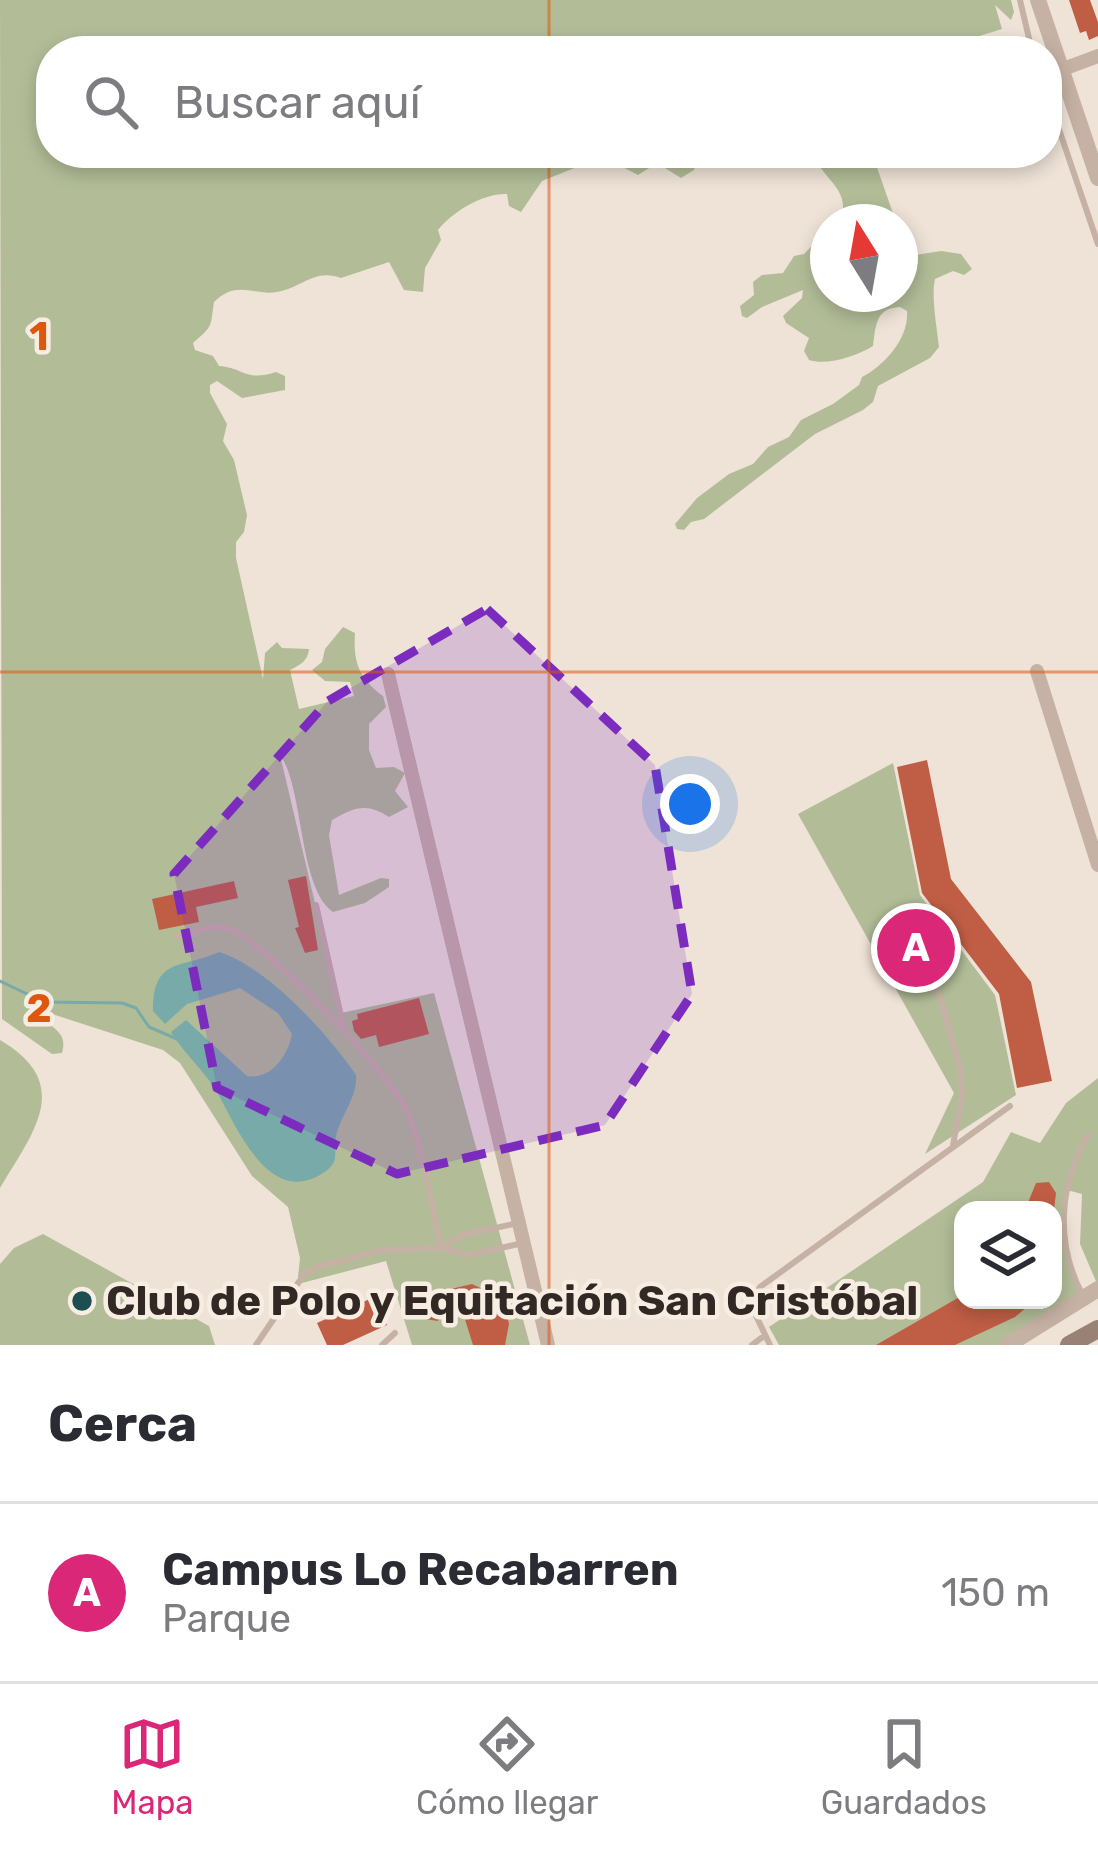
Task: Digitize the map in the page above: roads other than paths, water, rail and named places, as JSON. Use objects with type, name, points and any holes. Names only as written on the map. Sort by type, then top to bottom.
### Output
[{"type":"main road","points":[[1073,1342],[1098,1327]]},
{"type":"street","points":[[1038,0],[1046,36]]},
{"type":"street","points":[[1062,69],[1098,56]]},
{"type":"street","points":[[1062,91],[1098,178]]},
{"type":"street","points":[[1037,670],[1098,865]]},
{"type":"street","points":[[388,674],[548,1345]]},
{"type":"street","points":[[1008,1345],[1091,1293]]},
{"type":"lane","points":[[1020,0],[1028,36]]},
{"type":"lane","points":[[1062,134],[1094,218],[1098,244]]},
{"type":"lane","points":[[316,905],[344,1028]]},
{"type":"lane","points":[[911,912],[918,922],[962,1071],[953,1145]]},
{"type":"lane","points":[[176,937],[224,926],[244,936],[344,1028],[397,1092],[408,1113],[441,1248]]},
{"type":"lane","points":[[770,1345],[750,1303],[760,1287],[1010,1106]]},
{"type":"lane","points":[[1088,1135],[1069,1177],[1063,1216],[1070,1268],[1091,1293]]},
{"type":"lane","points":[[441,1248],[457,1237],[518,1223]]},
{"type":"lane","points":[[256,1345],[305,1273],[345,1257],[441,1248],[470,1256],[523,1244]]},
{"type":"lane","points":[[382,1345],[395,1334]]},
{"type":"lane","points":[[752,1345],[764,1336]]},
{"type":"water","points":[[219,952],[276,987],[313,1022],[356,1075],[354,1093],[336,1137],[334,1163],[320,1175],[301,1181],[285,1179],[256,1158],[212,1084],[171,1032],[186,1020],[247,1076],[256,1076],[277,1065],[290,1042],[292,1034],[278,1013],[240,988],[187,1004],[165,1024],[153,1011],[154,993],[164,973]]},
{"type":"waterway","points":[[0,981],[44,1002],[122,1003],[136,1008],[149,1027],[177,1039]]},
{"type":"place","name":"Campus Lo Recabarren","points":[[916,948]]},
{"type":"place","name":"Club de Polo y Equitación San Cristóbal","points":[[82,1301]]}]
